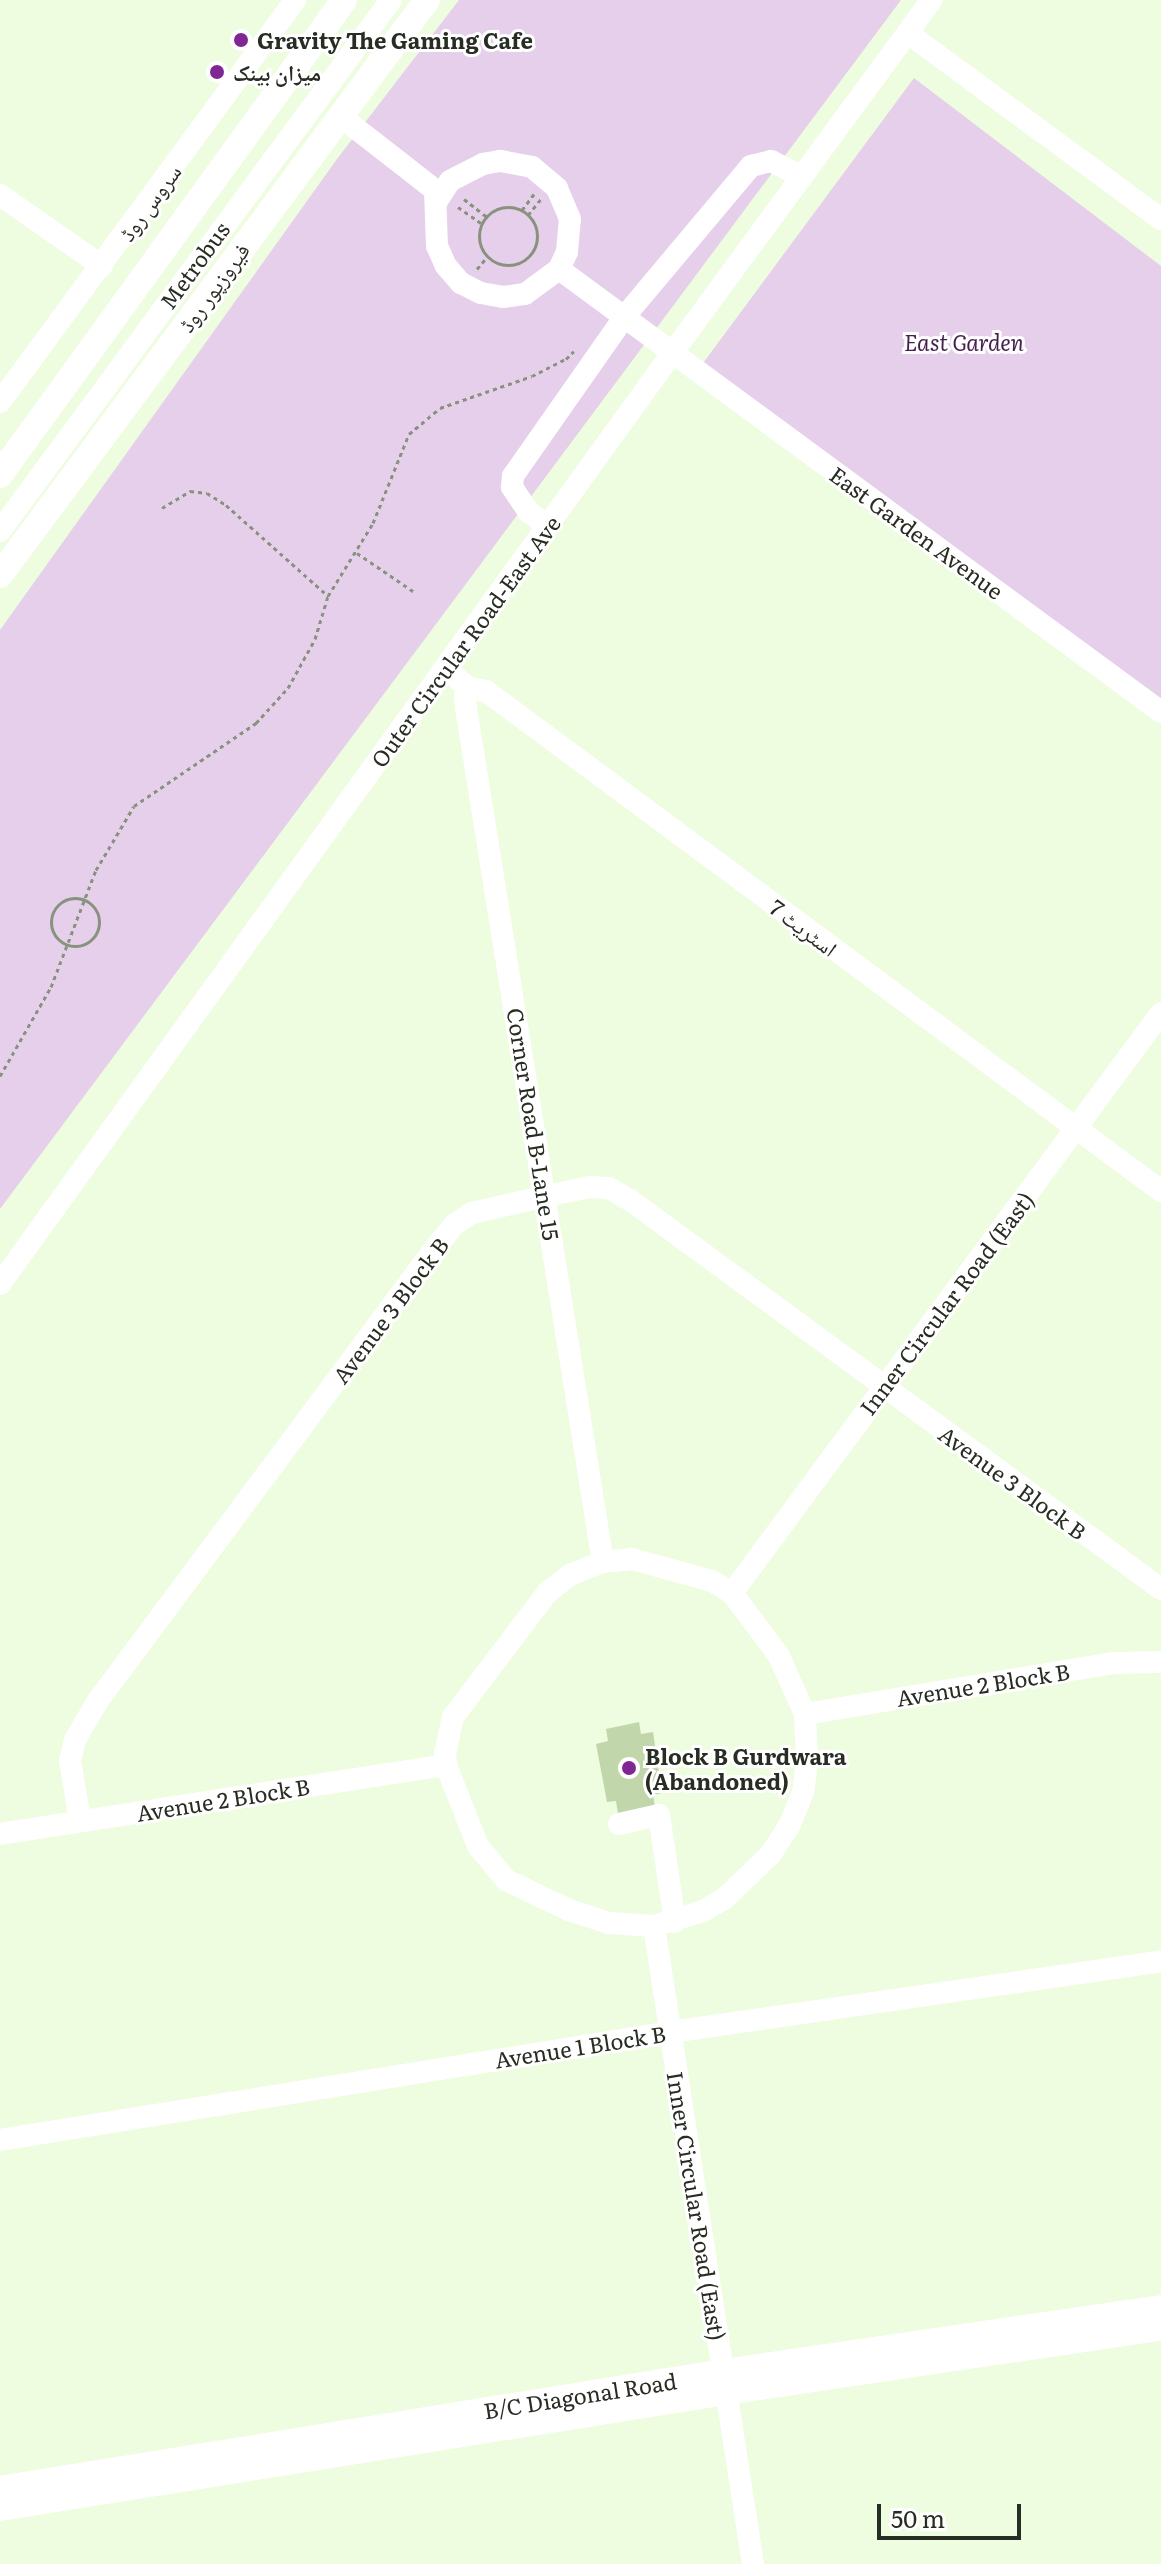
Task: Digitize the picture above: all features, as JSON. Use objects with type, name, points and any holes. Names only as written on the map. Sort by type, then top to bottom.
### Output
[{"type":"main road","points":[[0,475],[344,0]]},
{"type":"main road","name":"فیروزپور روڈ","points":[[0,575],[427,0]]},
{"type":"main road","name":"B/C Diagonal Road","points":[[0,2508],[1161,2308]]},
{"type":"main road","name":"B/C Diagonal Road","points":[[0,2489],[724,2382],[1161,2328]]},
{"type":"street","name":"سروس روڈ","points":[[0,402],[295,0]]},
{"type":"street","name":"Metrobus","points":[[0,531],[391,0]]},
{"type":"street","name":"Outer Circular Road-East Ave","points":[[0,1284],[673,352],[932,0]]},
{"type":"street","points":[[909,34],[1161,219]]},
{"type":"street","points":[[344,111],[436,173],[445,189],[437,246],[446,266],[466,285],[481,293],[503,297],[525,294],[559,269],[567,252],[570,219],[557,188],[546,176],[532,167],[500,161],[483,164],[445,189]]},
{"type":"street","points":[[547,526],[528,511],[512,487],[513,476],[625,316],[751,166],[771,161],[802,177]]},
{"type":"street","points":[[0,195],[102,266]]},
{"type":"street","name":"East Garden Avenue","points":[[559,269],[1161,712]]},
{"type":"street","name":"اسٹریٹ 7","points":[[446,669],[469,688],[486,691],[1161,1191]]},
{"type":"street","name":"Corner Road B-Lane 15","points":[[469,688],[465,696],[466,708],[603,1562]]},
{"type":"street","name":"Inner Circular Road (East)","points":[[732,1593],[1161,1013]]},
{"type":"street","name":"Avenue 3 Block B","points":[[80,1820],[70,1761],[75,1740],[97,1702],[422,1265],[454,1225],[472,1213],[546,1196],[590,1187],[609,1188],[630,1200],[1161,1589]]},
{"type":"street","points":[[632,1559],[674,1568],[712,1581],[732,1593],[779,1656],[805,1714],[807,1761],[803,1792],[789,1826],[770,1855],[724,1899],[664,1924],[609,1923],[583,1915],[506,1880],[478,1846],[446,1765],[447,1736],[453,1717],[548,1592],[570,1575],[603,1562],[632,1559]]},
{"type":"street","name":"Avenue 2 Block B","points":[[805,1714],[1113,1663],[1161,1662]]},
{"type":"street","name":"Avenue 2 Block B","points":[[0,1834],[446,1765]]},
{"type":"street","name":"Inner Circular Road (East)","points":[[619,1824],[659,1815],[671,2032],[753,2564]]},
{"type":"street","name":"Avenue 1 Block B","points":[[0,2140],[671,2032],[1161,1961]]},
{"type":"path","points":[[445,189],[486,216]]},
{"type":"path","points":[[445,189],[481,223]]},
{"type":"path","points":[[507,207],[525,212],[538,235],[532,254],[516,265],[494,262],[480,245],[481,223],[486,216],[507,207]]},
{"type":"path","points":[[0,1076],[51,987],[96,870],[134,806],[270,711],[288,688],[315,639],[328,596],[357,553],[386,495],[409,434],[417,424],[440,408],[553,366],[576,348]]},
{"type":"path","points":[[162,508],[190,491],[207,493],[226,505],[328,596]]},
{"type":"path","points":[[357,553],[413,591]]},
{"type":"path","points":[[84,899],[96,910],[96,935],[83,945],[67,945],[59,941],[51,927],[54,910],[67,900],[84,899]]},
{"type":"green space","points":[[459,0],[901,0],[0,1209],[0,630],[337,159]]},
{"type":"green space","name":"East Garden","points":[[914,78],[1161,266],[1161,699],[695,374]]},
{"type":"building","name":"Block B Gurdwara (Abandoned)","points":[[639,1722],[641,1734],[653,1732],[662,1793],[653,1795],[655,1807],[618,1814],[616,1801],[607,1802],[596,1744],[608,1741],[606,1729]]},
{"type":"place","name":"Gravity The Gaming Cafe","points":[[241,40]]},
{"type":"place","name":"میزان بینک","points":[[217,72]]},
{"type":"place","name":"Block B Gurdwara (Abandoned)","points":[[629,1768]]}]
